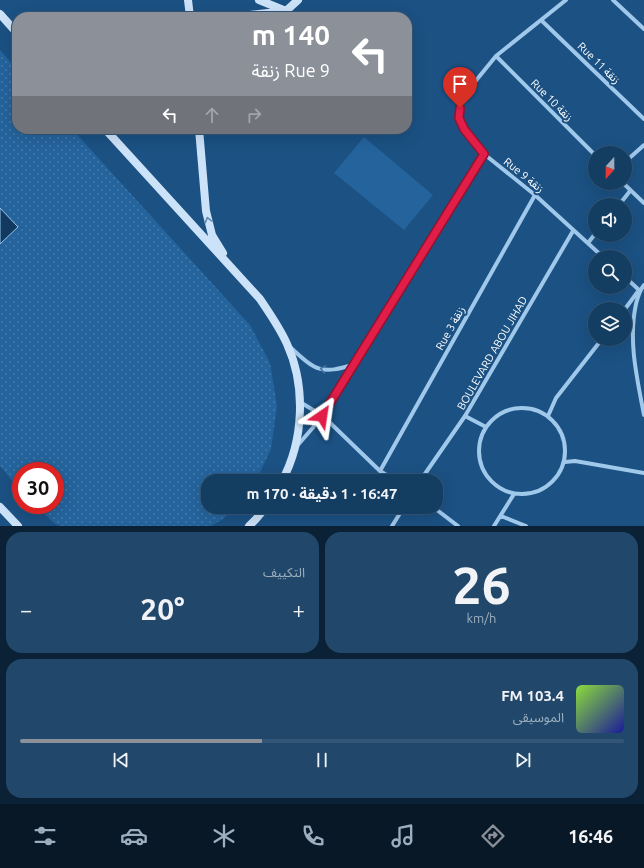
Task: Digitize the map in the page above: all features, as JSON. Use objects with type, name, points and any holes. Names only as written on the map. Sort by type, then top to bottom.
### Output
[{"type":"street","points":[[188,0],[189,12]]},
{"type":"street","points":[[259,0],[286,11]]},
{"type":"street","points":[[277,12],[286,11],[298,0]]},
{"type":"street","points":[[496,56],[566,0]]},
{"type":"street","points":[[613,0],[644,29]]},
{"type":"street","points":[[0,14],[12,27]]},
{"type":"street","name":"Rue 11 زنقة","points":[[541,20],[644,119]]},
{"type":"street","name":"Rue 9 زنقة","points":[[496,56],[465,94],[460,108],[459,118],[464,129],[484,154],[535,195],[573,231],[597,250]]},
{"type":"street","name":"Rue 10 زنقة","points":[[496,56],[588,148]]},
{"type":"street","points":[[110,134],[260,299],[276,321],[288,345],[296,370],[300,402],[299,423],[294,450],[285,474]]},
{"type":"street","points":[[199,134],[206,211],[212,235],[232,268]]},
{"type":"street","points":[[632,156],[644,145]]},
{"type":"street","points":[[294,450],[322,416],[484,154]]},
{"type":"street","points":[[624,198],[630,191],[644,203]]},
{"type":"street","name":"Rue 3 زنقة","points":[[380,471],[535,195]]},
{"type":"street","name":"BOULEVARD ABOU JIHAD","points":[[425,474],[465,416],[573,231]]},
{"type":"street","points":[[632,284],[639,290]]},
{"type":"street","points":[[630,302],[644,285]]},
{"type":"street","points":[[639,290],[634,315],[633,340],[635,365],[644,415]]},
{"type":"street","points":[[288,345],[306,362],[320,370],[335,370],[354,364]]},
{"type":"street","points":[[548,416],[556,398],[597,346]]},
{"type":"street","points":[[300,402],[322,416],[385,474]]},
{"type":"street","points":[[522,408],[536,410],[548,416],[557,425],[564,436],[566,449],[565,462],[560,474],[551,484],[540,491],[527,495],[514,494],[502,490],[492,483],[482,468],[478,450],[486,427],[496,417],[508,410],[522,408]]},
{"type":"street","points":[[465,416],[486,427]]},
{"type":"street","points":[[565,462],[575,461],[644,473]]},
{"type":"street","points":[[494,526],[514,494]]},
{"type":"street","points":[[0,507],[18,526]]},
{"type":"street","points":[[249,526],[260,514]]},
{"type":"street","points":[[392,526],[400,514]]},
{"type":"street","points":[[442,514],[458,526]]},
{"type":"street","points":[[501,516],[526,526]]},
{"type":"shaded area","points":[[0,50],[12,63],[12,134],[77,134],[250,325],[270,363],[277,406],[271,449],[259,474],[201,474],[201,514],[228,514],[223,519],[211,526],[60,526],[54,523],[44,514],[64,514],[64,462],[12,462],[12,480],[0,466]]},
{"type":"shaded area","points":[[364,137],[433,195],[404,230],[334,173]]},
{"type":"shaded area","points":[[0,208],[18,227],[0,244]]},
{"type":"route","points":[[322,416],[484,154],[464,129],[459,118],[460,108]]}]
